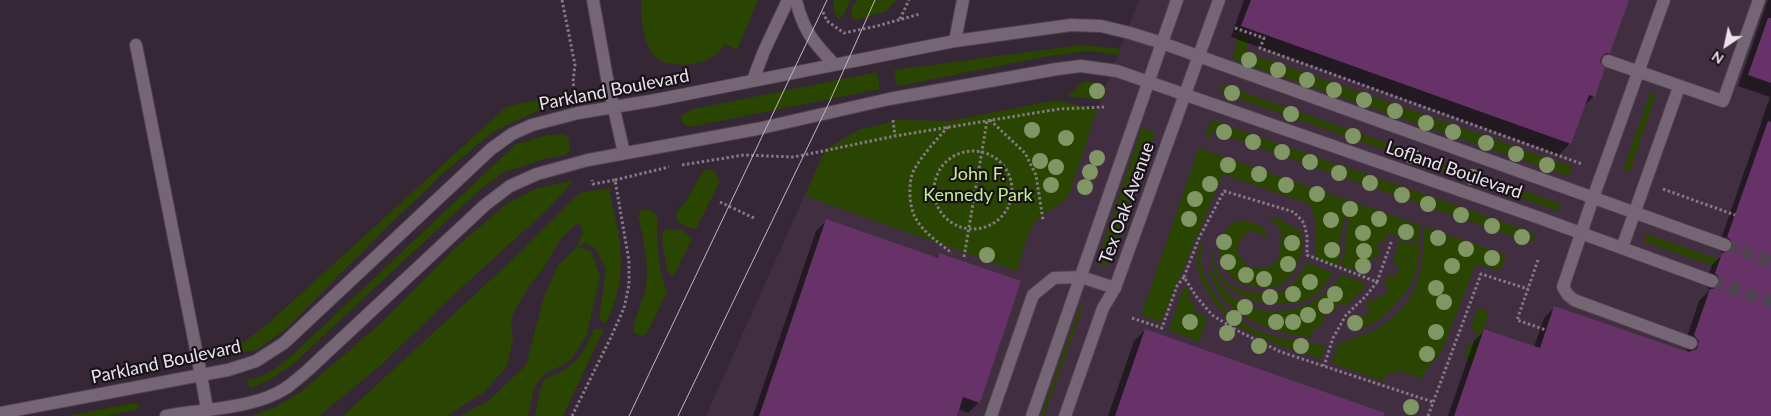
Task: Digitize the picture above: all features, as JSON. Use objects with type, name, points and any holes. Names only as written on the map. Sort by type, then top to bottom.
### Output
[{"type":"street","points":[[593,0],[624,153]]},
{"type":"street","points":[[753,80],[764,51],[788,0]]},
{"type":"street","points":[[796,0],[800,16],[812,40],[834,64]]},
{"type":"street","points":[[955,41],[963,0]]},
{"type":"street","name":"Tex Oak Avenue","points":[[1032,416],[1177,0]]},
{"type":"street","name":"Tex Oak Avenue","points":[[1065,416],[1104,308],[1115,288],[1219,0]]},
{"type":"street","points":[[1664,0],[1563,287],[1574,300],[1691,343]]},
{"type":"street","points":[[1608,61],[1723,101],[1759,0]]},
{"type":"street","name":"Parkland Boulevard","points":[[0,413],[228,370],[256,361],[284,343],[491,150],[512,134],[532,125],[578,113],[955,41],[1071,25],[1101,26],[1130,33],[1162,42],[1198,56]]},
{"type":"street","points":[[136,45],[208,413]]},
{"type":"street","name":"Lofland Boulevard","points":[[1198,56],[1725,245]]},
{"type":"street","points":[[166,416],[208,413],[261,399],[285,389],[307,371],[485,205],[510,186],[537,174],[588,160],[757,129],[908,96],[1081,66],[1106,68],[1184,94]]},
{"type":"street","points":[[1622,248],[1679,87]]},
{"type":"street","name":"Lofland Boulevard","points":[[1184,94],[1712,281]]},
{"type":"street","points":[[991,416],[1033,295],[1054,278],[1081,277],[1115,288]]},
{"type":"path","points":[[562,0],[575,65],[573,82]]},
{"type":"path","points":[[900,20],[909,0]]},
{"type":"path","points":[[820,8],[827,21],[844,33],[920,14]]},
{"type":"path","points":[[1235,28],[1264,38],[1260,48],[1582,164]]},
{"type":"path","points":[[679,166],[744,154],[794,156],[895,136],[1059,109],[1104,107]]},
{"type":"path","points":[[892,120],[895,136]]},
{"type":"path","points":[[964,257],[989,121]]},
{"type":"path","points":[[989,121],[1026,153],[1036,176],[1043,220]]},
{"type":"path","points":[[948,127],[928,148],[913,171],[909,191],[914,215],[927,232],[952,253]]},
{"type":"path","points":[[982,151],[995,157],[1009,174],[1011,187],[1009,201],[1005,214],[996,222],[984,228],[969,229],[958,226],[944,215],[933,193],[934,183],[940,168],[950,158],[963,152],[982,151]]},
{"type":"path","points":[[593,184],[670,167]]},
{"type":"path","points":[[572,416],[624,308],[629,285],[630,261],[615,180]]},
{"type":"path","points":[[1656,191],[1662,188],[1735,215]]},
{"type":"path","points":[[1132,318],[1162,328],[1199,238],[1224,191],[1294,212],[1304,223],[1307,236],[1307,255],[1377,282]]},
{"type":"path","points":[[720,202],[754,218]]},
{"type":"path","points":[[1324,366],[1333,338],[1346,315],[1365,297],[1377,282],[1392,240]]},
{"type":"path","points":[[1538,260],[1517,320],[1546,330]]},
{"type":"path","points":[[1428,416],[1480,274],[1528,289]]},
{"type":"path","points":[[1184,277],[1196,296],[1212,315],[1238,331],[1281,352],[1433,402]]},
{"type":"shaded area","points":[[1139,0],[1771,0],[1771,416],[706,416],[825,150],[858,130],[899,120],[950,121],[1056,100],[1097,110]]},
{"type":"green space","points":[[641,0],[758,0],[737,50],[725,44],[719,52],[705,61],[679,65],[662,62],[651,52],[643,27]]},
{"type":"green space","points":[[834,0],[850,0],[843,17],[837,18],[834,11]]},
{"type":"green space","points":[[857,0],[897,0],[887,11],[857,20],[852,18],[852,6]]},
{"type":"green space","points":[[1239,35],[1249,39],[1246,52],[1573,167],[1568,176],[1237,61],[1232,58]]},
{"type":"green space","points":[[1080,45],[1121,50],[1119,55],[1088,51],[1044,57],[904,85],[897,85],[894,70]]},
{"type":"green space","points":[[877,72],[880,89],[690,127],[684,125],[680,116],[693,109]]},
{"type":"green space","points":[[1083,82],[1093,82],[1107,88],[1103,100],[1067,96]]},
{"type":"green space","points":[[1222,85],[1561,204],[1558,211],[1220,92]]},
{"type":"green space","points":[[1651,91],[1656,95],[1630,171],[1628,172],[1624,167]]},
{"type":"green space","points":[[561,94],[565,98],[493,132],[448,169],[381,233],[286,329],[257,350],[230,354],[227,344],[244,342],[271,321],[506,107]]},
{"type":"green space","name":"John F. Kennedy Park","points":[[1056,100],[1097,110],[1070,192],[1062,202],[1044,214],[1032,226],[1017,271],[805,196],[825,150],[858,130],[899,120],[950,121]]},
{"type":"green space","points":[[1211,120],[1535,233],[1532,243],[1212,131],[1210,138],[1205,136]]},
{"type":"green space","points":[[1142,127],[1155,133],[1110,261],[1106,266],[1101,266],[1097,262]]},
{"type":"green space","points":[[565,134],[569,140],[570,151],[566,155],[544,159],[505,172],[482,188],[292,365],[271,379],[252,388],[247,385],[248,380],[269,372],[282,364],[299,349],[516,144],[547,135]]},
{"type":"green space","points":[[1199,148],[1419,225],[1420,244],[1388,233],[1385,242],[1379,241],[1376,248],[1381,249],[1378,258],[1373,257],[1366,273],[1341,266],[1349,220],[1345,216],[1340,240],[1341,255],[1337,266],[1315,257],[1316,224],[1309,204],[1223,174],[1161,322],[1141,315]]},
{"type":"green space","points":[[707,169],[714,171],[720,181],[696,229],[685,226],[679,222],[676,212],[686,201],[703,171]]},
{"type":"green space","points":[[574,180],[549,208],[449,299],[381,365],[319,416],[250,416],[274,408],[302,391],[380,324],[453,250],[505,205],[535,189]]},
{"type":"green space","points":[[609,188],[621,256],[619,286],[614,305],[606,324],[599,319],[606,269],[595,248],[585,243],[577,247],[591,251],[600,277],[586,337],[570,361],[543,375],[534,389],[528,416],[461,416],[489,400],[526,365],[543,300],[558,265],[576,248],[583,232],[579,222],[561,238],[545,266],[529,286],[511,318],[513,340],[507,366],[484,392],[447,416],[343,416],[510,262],[580,193]]},
{"type":"green space","points":[[641,210],[651,210],[658,217],[658,255],[667,292],[645,335],[638,335],[633,331],[635,319],[645,292],[647,277],[645,251],[638,217]]},
{"type":"green space","points":[[1267,217],[1277,218],[1301,231],[1303,246],[1298,262],[1292,275],[1280,286],[1262,288],[1239,283],[1225,270],[1219,257],[1219,247],[1223,234],[1232,223],[1244,220],[1263,227],[1266,232],[1265,241],[1262,234],[1257,232],[1248,233],[1242,238],[1237,252],[1246,265],[1253,268],[1269,267],[1275,263],[1280,255],[1281,233],[1279,227]]},
{"type":"green space","points":[[1423,226],[1506,255],[1500,271],[1476,264],[1441,353],[1426,370],[1422,379],[1397,370],[1394,375],[1387,373],[1384,382],[1332,363],[1338,343],[1379,327],[1395,316],[1406,303],[1415,288],[1421,270]]},
{"type":"green space","points":[[667,229],[682,230],[692,239],[673,277],[667,270],[662,240],[663,232]]},
{"type":"green space","points":[[1647,234],[1720,260],[1718,267],[1644,242]]},
{"type":"green space","points":[[1399,240],[1421,247],[1414,278],[1403,295],[1387,313],[1368,326],[1359,329],[1349,329],[1354,317],[1361,319],[1363,314],[1367,315],[1369,309],[1366,307],[1369,300],[1376,301],[1378,295],[1384,297],[1389,288],[1384,285],[1388,275],[1395,277],[1400,267],[1393,263]]},
{"type":"green space","points":[[1199,243],[1203,244],[1201,259],[1204,273],[1217,298],[1227,309],[1238,319],[1264,333],[1326,347],[1321,359],[1257,336],[1228,318],[1216,306],[1200,278],[1198,270]]},
{"type":"green space","points":[[1212,247],[1214,259],[1223,277],[1238,289],[1247,292],[1278,292],[1286,289],[1294,282],[1307,262],[1333,273],[1318,293],[1306,300],[1291,304],[1258,302],[1229,288],[1219,277],[1213,263]]},
{"type":"green space","points":[[1210,268],[1228,293],[1251,307],[1263,310],[1290,310],[1315,301],[1332,287],[1341,275],[1365,283],[1363,290],[1346,306],[1338,303],[1334,313],[1327,312],[1320,328],[1314,328],[1311,338],[1263,326],[1236,310],[1215,286],[1208,270]]},
{"type":"green space","points":[[1184,287],[1190,290],[1188,300],[1195,303],[1194,311],[1207,318],[1199,342],[1169,330]]},
{"type":"green space","points":[[1080,306],[1083,307],[1044,416],[1041,416]]},
{"type":"green space","points":[[1478,307],[1489,313],[1473,362],[1465,358],[1468,343],[1475,344],[1478,332],[1470,329]]},
{"type":"green space","points":[[594,329],[604,329],[563,416],[535,416],[544,380],[562,371],[581,355]]},
{"type":"green space","points":[[133,403],[139,404],[138,409],[107,416],[67,416]]},
{"type":"building","points":[[1251,0],[1629,0],[1610,53],[1606,53],[1601,58],[1600,63],[1605,68],[1595,97],[1589,95],[1571,144],[1241,26]]},
{"type":"building","points":[[1768,18],[1771,18],[1771,83],[1748,75]]},
{"type":"building","points":[[1768,121],[1771,122],[1771,416],[1454,416],[1484,329],[1540,348],[1554,306],[1688,352],[1697,349],[1699,341],[1694,335],[1710,289],[1717,288],[1720,283],[1715,273],[1722,253],[1730,251],[1733,247],[1731,240],[1727,237]]},
{"type":"building","points":[[826,219],[938,258],[939,253],[1021,281],[980,403],[963,397],[957,416],[759,416]]},
{"type":"building","points":[[1145,329],[1385,413],[1384,416],[1115,416]]},
{"type":"tunnel","points":[[1725,245],[1771,261]]},
{"type":"tunnel","points":[[1712,281],[1771,302]]},
{"type":"tram line","points":[[629,416],[827,0]]},
{"type":"tram line","points":[[678,416],[828,105],[875,0]]}]
